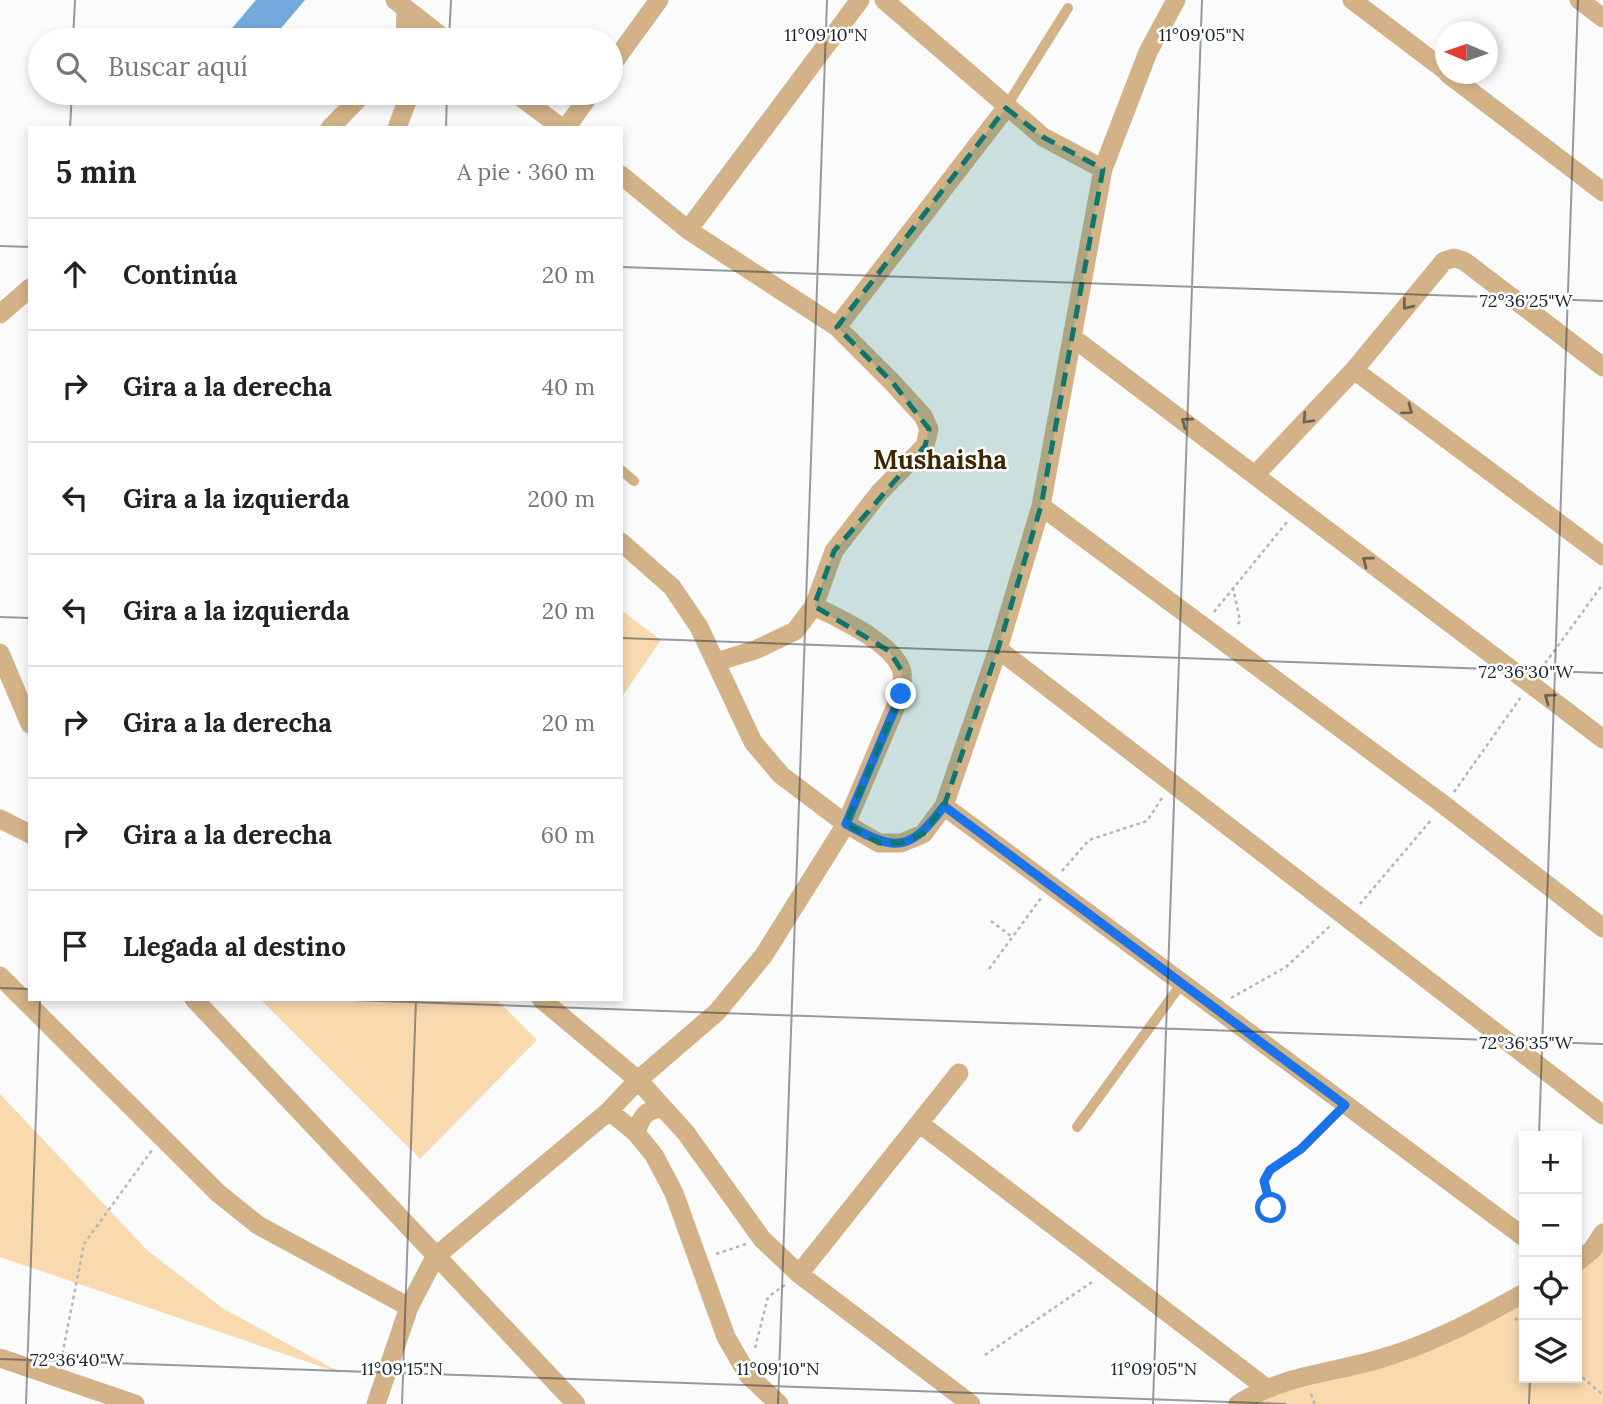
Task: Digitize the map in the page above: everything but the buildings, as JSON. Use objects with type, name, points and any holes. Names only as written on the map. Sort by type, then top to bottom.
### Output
[{"type":"street","points":[[623,50],[659,0]]},
{"type":"street","points":[[688,230],[860,0]]},
{"type":"street","points":[[884,0],[1043,138],[1103,169]]},
{"type":"street","points":[[623,544],[672,587],[699,627],[753,741],[781,775],[846,824],[879,843],[901,844],[923,834],[944,806],[999,649],[1041,506],[1103,169],[1148,52],[1176,0]]},
{"type":"street","points":[[1352,0],[1435,63]]},
{"type":"street","points":[[1579,0],[1603,18]]},
{"type":"street","points":[[400,5],[403,28]]},
{"type":"street","points":[[400,5],[430,28]]},
{"type":"street","points":[[1463,84],[1603,192]]},
{"type":"street","points":[[332,126],[352,105]]},
{"type":"street","points":[[398,126],[406,105]]},
{"type":"street","points":[[532,105],[561,126]]},
{"type":"street","points":[[566,126],[582,105]]},
{"type":"street","points":[[836,327],[1006,108]]},
{"type":"street","points":[[623,177],[688,230],[836,327],[923,416],[929,437],[925,446],[862,513],[834,551],[814,606],[789,634],[716,662]]},
{"type":"street","points":[[1256,474],[1354,370],[1444,261],[1454,258],[1480,272],[1603,367]]},
{"type":"street","points":[[0,314],[28,290]]},
{"type":"street","points":[[1072,337],[1603,739]]},
{"type":"street","points":[[1354,370],[1603,556]]},
{"type":"street","points":[[1041,506],[1603,928]]},
{"type":"street","points":[[376,1404],[409,1307],[435,1257],[609,1111],[638,1080],[717,1012],[764,955],[846,824],[901,694],[902,671],[889,651],[844,621],[814,606]]},
{"type":"street","points":[[999,649],[1603,1115]]},
{"type":"street","points":[[0,653],[28,719]]},
{"type":"street","points":[[944,806],[1519,1233]]},
{"type":"street","points":[[0,819],[28,833]]},
{"type":"street","points":[[0,976],[218,1193],[258,1225],[409,1307]]},
{"type":"street","points":[[196,1001],[576,1404]]},
{"type":"street","points":[[543,1001],[638,1080],[686,1133],[762,1239],[799,1274],[971,1404]]},
{"type":"street","points":[[799,1274],[959,1073]]},
{"type":"street","points":[[636,1133],[640,1118],[650,1109],[662,1108]]},
{"type":"street","points":[[609,1111],[636,1133],[654,1155],[674,1193],[726,1337],[748,1375],[779,1404]]},
{"type":"street","points":[[919,1123],[1265,1387]]},
{"type":"street","points":[[1582,1258],[1592,1250],[1603,1233]]},
{"type":"street","points":[[1238,1404],[1265,1387],[1433,1342],[1519,1296]]},
{"type":"street","points":[[0,1358],[135,1404]]},
{"type":"lane","points":[[1006,108],[1068,8]]},
{"type":"lane","points":[[623,472],[634,481]]},
{"type":"lane","points":[[1076,1127],[1182,983]]},
{"type":"path","points":[[1206,629],[1216,608],[1297,509]]},
{"type":"path","points":[[1222,641],[1239,623],[1233,587]]},
{"type":"path","points":[[989,969],[1051,885],[1089,840],[1147,821],[1172,781]]},
{"type":"path","points":[[991,921],[1012,937]]},
{"type":"path","points":[[1271,1208],[1264,1181],[1270,1170],[1301,1149],[1345,1105]]},
{"type":"path","points":[[58,1378],[84,1244],[162,1137]]},
{"type":"path","points":[[699,1260],[762,1239]]},
{"type":"path","points":[[985,1355],[1109,1270]]},
{"type":"path","points":[[748,1375],[768,1297],[799,1274]]},
{"type":"path","points":[[1582,1377],[1603,1395]]},
{"type":"highlighted area","points":[[1006,108],[1043,137],[1103,169],[1041,506],[998,649],[944,806],[923,834],[901,843],[879,843],[846,824],[901,694],[902,671],[889,651],[814,606],[834,551],[925,446],[929,429],[893,383],[837,327]]},
{"type":"shaded area","points":[[623,612],[661,640],[623,695]]},
{"type":"shaded area","points":[[262,1001],[498,1001],[537,1040],[420,1159]]},
{"type":"shaded area","points":[[0,1094],[148,1251],[224,1309],[343,1374],[0,1257]]},
{"type":"shaded area","points":[[1603,1243],[1603,1404],[1257,1404],[1271,1395],[1519,1303],[1519,1383],[1582,1383],[1582,1266]]},
{"type":"water","points":[[256,0],[305,0],[281,28],[232,28]]},
{"type":"district","name":"Mushaisha","points":[[940,460]]},
{"type":"route","points":[[901,694],[846,824],[879,843],[901,844],[923,834],[944,806],[1345,1105],[1301,1149],[1270,1170],[1264,1181],[1271,1208]]}]
